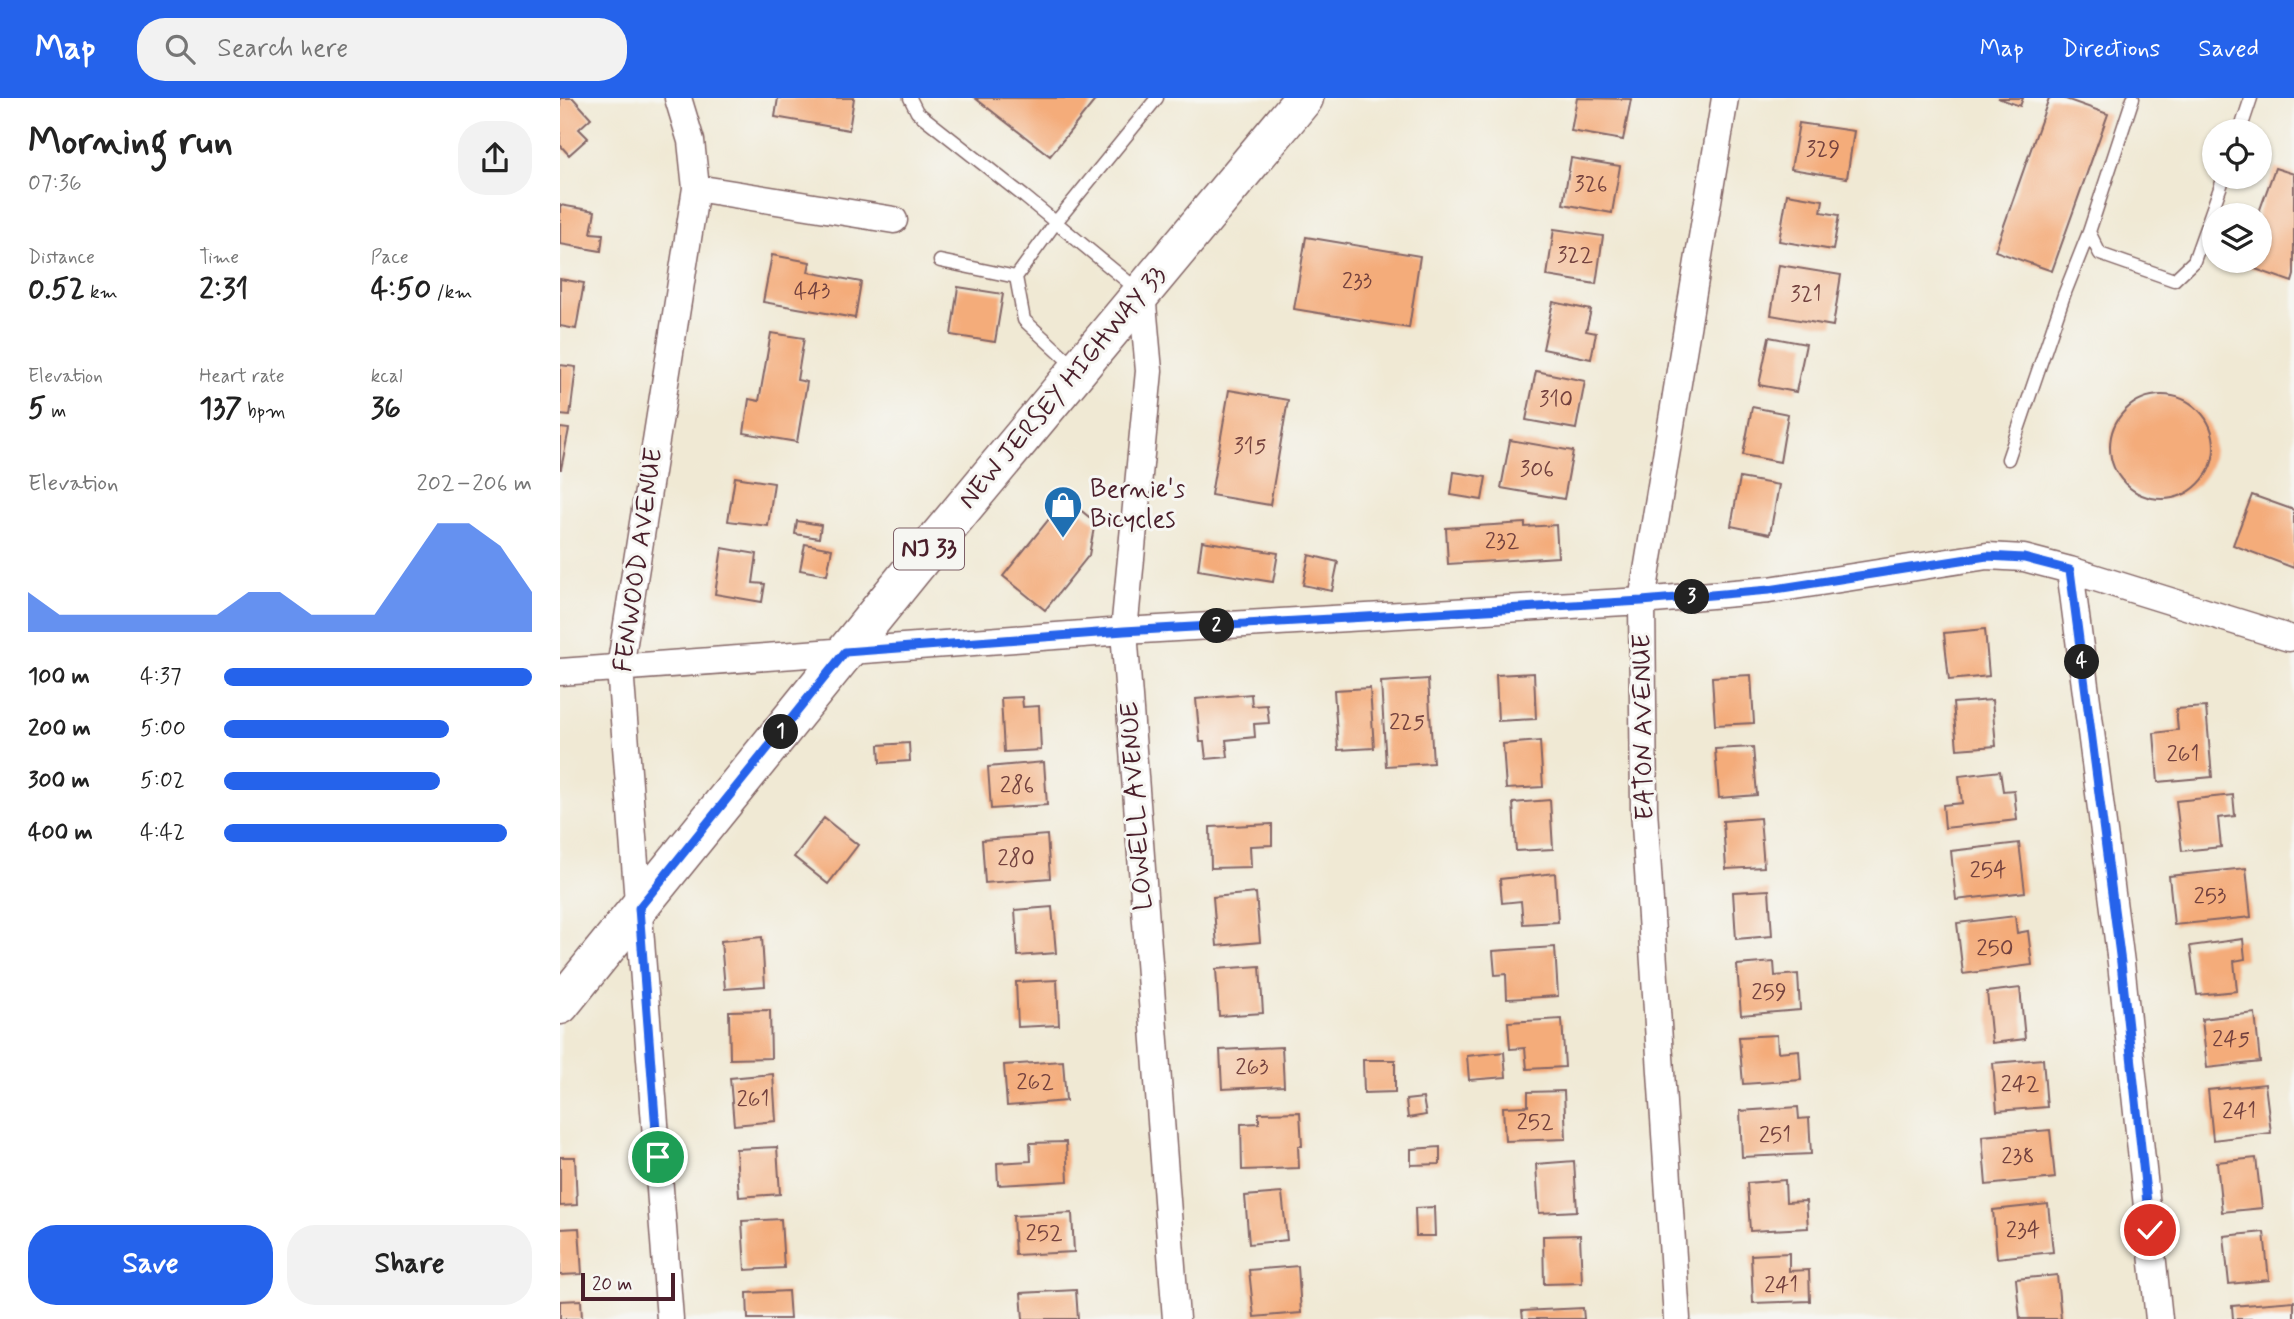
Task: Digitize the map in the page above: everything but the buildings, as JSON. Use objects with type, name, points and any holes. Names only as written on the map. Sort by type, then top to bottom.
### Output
[{"type":"main road","name":"NEW JERSEY HIGHWAY 33","points":[[560,1005],[845,652],[1304,98]]},
{"type":"street","name":"FENWOOD AVENUE","points":[[670,1319],[620,668],[696,188],[691,141],[678,98]]},
{"type":"street","name":"EATON AVENUE","points":[[1677,1319],[1644,809],[1642,601],[1725,98]]},
{"type":"street","points":[[696,188],[894,220]]},
{"type":"street","name":"LOWELL AVENUE","points":[[1142,293],[1149,371],[1124,631],[1176,1319]]},
{"type":"street","points":[[560,672],[1124,631],[1642,601],[1769,590],[1987,556],[2024,558],[2070,570],[2289,638]]},
{"type":"street","points":[[2070,570],[2121,963],[2160,1319]]},
{"type":"lane","points":[[910,98],[917,113],[1142,293]]},
{"type":"lane","points":[[1078,370],[1024,320],[1016,277],[1056,222],[1157,98]]},
{"type":"lane","points":[[2008,459],[2064,295],[2089,232],[2133,98]]},
{"type":"lane","points":[[2244,119],[2251,98]]},
{"type":"lane","points":[[2089,232],[2100,254],[2174,280],[2194,261],[2220,189]]},
{"type":"lane","points":[[940,261],[1016,277]]},
{"type":"place","name":"Bernie's Bicycles","points":[[1063,539]]},
{"type":"route","points":[[658,1157],[639,908],[845,652],[1124,631],[1642,601],[1769,590],[1987,556],[2024,558],[2070,570],[2121,963],[2150,1230]]}]
